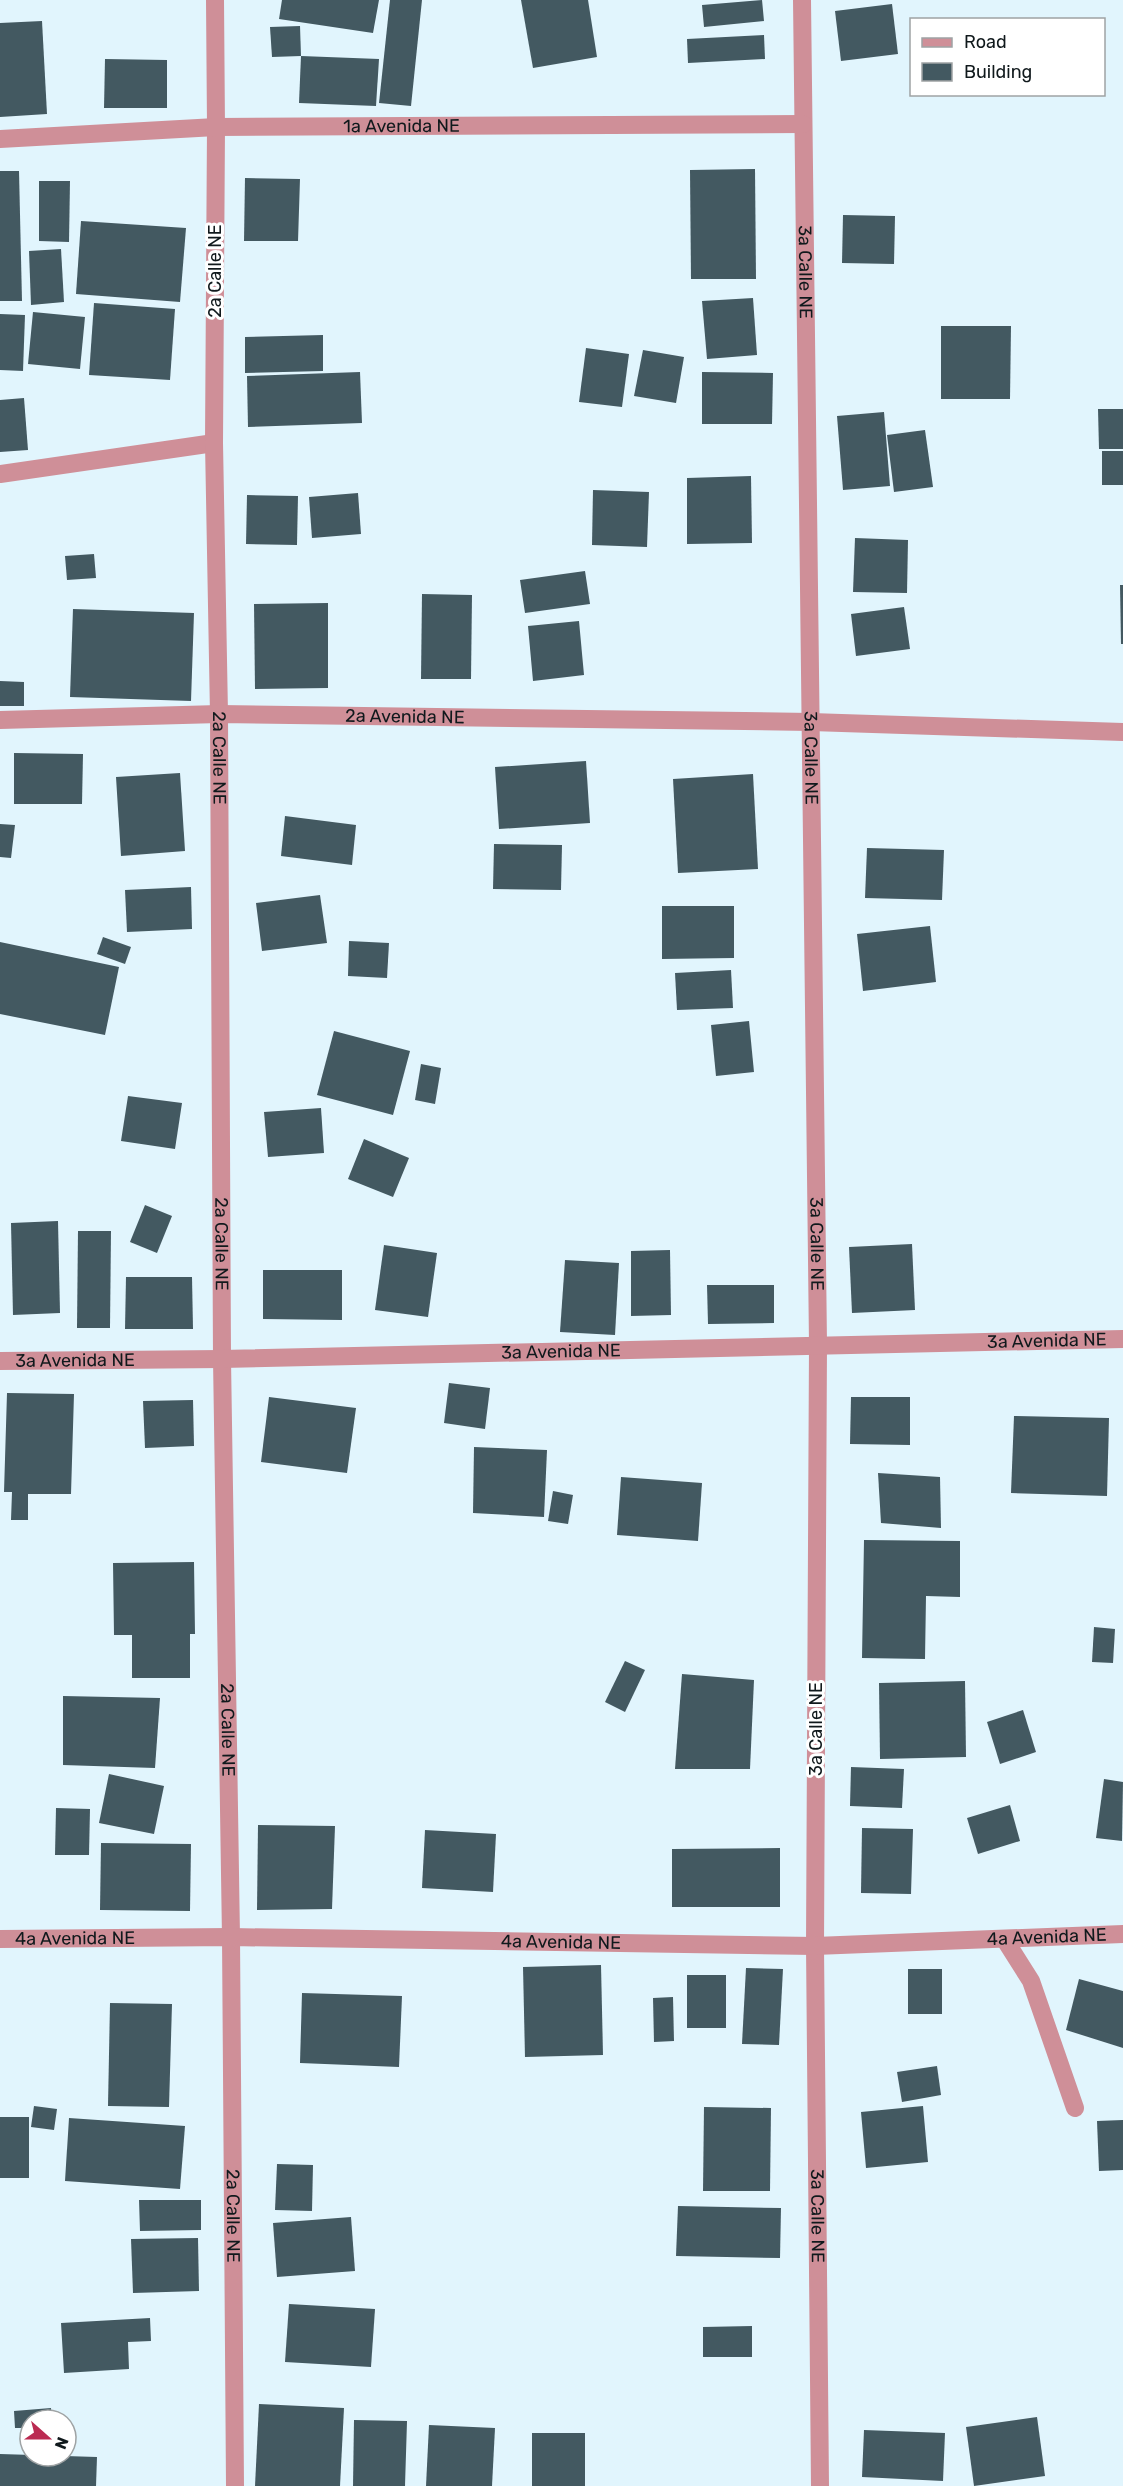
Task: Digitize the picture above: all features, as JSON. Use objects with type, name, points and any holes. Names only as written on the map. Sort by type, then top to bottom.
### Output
[{"type":"street","name":"2a Calle NE","points":[[214,0],[216,127],[214,443],[219,714],[222,1359],[231,1937],[235,2486]]},
{"type":"street","name":"3a Calle NE","points":[[802,0],[818,1344],[815,1946],[820,2486]]},
{"type":"street","name":"1a Avenida NE","points":[[0,139],[216,127],[803,124]]},
{"type":"street","points":[[0,474],[214,443]]},
{"type":"street","name":"2a Avenida NE","points":[[0,720],[219,714],[811,722],[1123,732]]},
{"type":"street","name":"3a Avenida NE","points":[[0,1361],[222,1359],[1123,1339]]},
{"type":"street","name":"4a Avenida NE","points":[[0,1939],[231,1937],[815,1946],[1123,1934]]},
{"type":"street","points":[[1005,1940],[1031,1981],[1075,2108]]},
{"type":"building","points":[[282,0],[379,0],[373,33],[279,19]]},
{"type":"building","points":[[390,0],[422,0],[411,106],[379,103]]},
{"type":"building","points":[[521,0],[588,0],[597,57],[533,68]]},
{"type":"building","points":[[762,0],[764,21],[704,27],[702,5]]},
{"type":"building","points":[[892,4],[898,54],[841,61],[835,11]]},
{"type":"building","points":[[42,21],[47,114],[0,117],[0,23]]},
{"type":"building","points":[[300,26],[301,56],[272,57],[270,27]]},
{"type":"building","points":[[764,35],[765,59],[688,63],[687,39]]},
{"type":"building","points":[[301,56],[379,59],[376,106],[299,103]]},
{"type":"building","points":[[105,59],[167,60],[167,108],[104,108]]},
{"type":"building","points":[[755,169],[756,279],[691,279],[690,170]]},
{"type":"building","points":[[0,171],[19,171],[22,301],[0,301]]},
{"type":"building","points":[[245,178],[300,179],[298,241],[244,241]]},
{"type":"building","points":[[39,181],[70,181],[69,242],[39,241]]},
{"type":"building","points":[[843,215],[895,216],[894,264],[842,263]]},
{"type":"building","points":[[81,221],[186,228],[180,302],[76,294]]},
{"type":"building","points":[[61,249],[64,302],[31,305],[29,251]]},
{"type":"building","points":[[753,298],[757,355],[707,359],[702,301]]},
{"type":"building","points":[[94,303],[175,309],[170,380],[89,375]]},
{"type":"building","points":[[33,312],[85,317],[80,369],[28,364]]},
{"type":"building","points":[[0,314],[25,315],[23,371],[0,370]]},
{"type":"building","points":[[941,326],[1011,326],[1010,399],[941,399]]},
{"type":"building","points":[[323,335],[323,371],[245,373],[245,337]]},
{"type":"building","points":[[586,348],[629,354],[622,407],[579,402]]},
{"type":"building","points":[[643,350],[684,357],[676,403],[634,396]]},
{"type":"building","points":[[360,372],[362,423],[248,427],[247,376]]},
{"type":"building","points":[[702,372],[773,373],[772,424],[702,424]]},
{"type":"building","points":[[24,398],[28,450],[0,452],[0,400]]},
{"type":"building","points":[[1098,409],[1123,409],[1123,449],[1099,449]]},
{"type":"building","points":[[884,412],[890,486],[843,490],[837,416]]},
{"type":"building","points":[[925,430],[933,487],[894,492],[887,435]]},
{"type":"building","points":[[1102,451],[1123,451],[1123,485],[1102,485]]},
{"type":"building","points":[[751,476],[752,543],[687,544],[687,478]]},
{"type":"building","points":[[593,490],[649,492],[647,547],[592,545]]},
{"type":"building","points":[[358,493],[361,534],[312,538],[309,497]]},
{"type":"building","points":[[247,495],[298,496],[297,545],[246,544]]},
{"type":"building","points":[[855,538],[908,540],[907,593],[853,592]]},
{"type":"building","points":[[94,554],[96,578],[67,580],[65,556]]},
{"type":"building","points":[[585,571],[590,604],[525,613],[520,580]]},
{"type":"building","points":[[1120,585],[1123,585],[1123,644],[1121,644]]},
{"type":"building","points":[[422,594],[472,595],[471,679],[421,679]]},
{"type":"building","points":[[328,603],[328,688],[255,689],[254,604]]},
{"type":"building","points":[[904,607],[910,649],[856,656],[851,614]]},
{"type":"building","points":[[73,609],[194,613],[191,701],[70,697]]},
{"type":"building","points":[[579,621],[584,675],[533,681],[528,626]]},
{"type":"building","points":[[0,681],[24,682],[24,706],[0,706]]},
{"type":"building","points":[[14,753],[83,754],[82,804],[14,804]]},
{"type":"building","points":[[586,761],[590,823],[499,829],[495,767]]},
{"type":"building","points":[[180,773],[185,851],[121,856],[116,777]]},
{"type":"building","points":[[753,774],[758,869],[678,873],[673,779]]},
{"type":"building","points":[[285,816],[356,825],[352,865],[281,856]]},
{"type":"building","points":[[0,824],[15,825],[11,858],[0,857]]},
{"type":"building","points":[[494,844],[562,845],[561,890],[493,889]]},
{"type":"building","points":[[867,848],[944,850],[942,900],[865,898]]},
{"type":"building","points":[[191,887],[192,929],[127,932],[125,890]]},
{"type":"building","points":[[320,895],[327,943],[262,951],[256,903]]},
{"type":"building","points":[[662,906],[734,906],[734,958],[662,959]]},
{"type":"building","points":[[930,926],[936,982],[863,991],[857,934]]},
{"type":"building","points":[[103,937],[131,947],[125,964],[97,954]]},
{"type":"building","points":[[349,941],[389,943],[387,978],[348,976]]},
{"type":"building","points":[[0,942],[119,967],[105,1035],[0,1014]]},
{"type":"building","points":[[731,970],[733,1008],[677,1010],[675,973]]},
{"type":"building","points":[[749,1021],[754,1072],[716,1076],[711,1025]]},
{"type":"building","points":[[334,1031],[410,1051],[393,1115],[317,1095]]},
{"type":"building","points":[[421,1064],[441,1068],[435,1104],[415,1100]]},
{"type":"building","points":[[128,1096],[182,1103],[175,1149],[121,1141]]},
{"type":"building","points":[[321,1108],[324,1153],[268,1157],[264,1112]]},
{"type":"building","points":[[364,1139],[409,1158],[393,1197],[348,1179]]},
{"type":"building","points":[[145,1205],[172,1216],[157,1253],[130,1242]]},
{"type":"building","points":[[58,1221],[60,1313],[13,1315],[11,1223]]},
{"type":"building","points":[[78,1231],[111,1231],[110,1328],[77,1328]]},
{"type":"building","points":[[912,1244],[915,1310],[852,1313],[849,1247]]},
{"type":"building","points":[[384,1245],[437,1253],[428,1317],[375,1310]]},
{"type":"building","points":[[670,1250],[671,1315],[631,1316],[631,1251]]},
{"type":"building","points":[[565,1260],[619,1263],[615,1335],[560,1332]]},
{"type":"building","points":[[263,1270],[342,1270],[342,1320],[263,1319]]},
{"type":"building","points":[[126,1277],[192,1277],[193,1329],[125,1329]]},
{"type":"building","points":[[707,1285],[774,1285],[774,1323],[708,1324]]},
{"type":"building","points":[[449,1383],[490,1388],[485,1429],[444,1423]]},
{"type":"building","points":[[7,1393],[74,1394],[71,1494],[28,1494],[28,1520],[11,1520],[12,1492],[4,1492]]},
{"type":"building","points":[[269,1397],[356,1408],[347,1473],[261,1462]]},
{"type":"building","points":[[851,1397],[910,1397],[910,1445],[850,1444]]},
{"type":"building","points":[[193,1400],[194,1446],[145,1448],[143,1401]]},
{"type":"building","points":[[1014,1416],[1109,1418],[1107,1496],[1011,1493]]},
{"type":"building","points":[[474,1447],[547,1450],[544,1517],[473,1513]]},
{"type":"building","points":[[878,1473],[940,1477],[941,1528],[881,1523]]},
{"type":"building","points":[[621,1477],[702,1483],[698,1541],[617,1535]]},
{"type":"building","points":[[553,1491],[573,1495],[568,1524],[548,1521]]},
{"type":"building","points":[[864,1540],[960,1541],[960,1597],[926,1596],[925,1659],[862,1658]]},
{"type":"building","points":[[194,1562],[195,1634],[190,1634],[190,1678],[132,1678],[132,1635],[114,1635],[113,1563]]},
{"type":"building","points":[[1094,1627],[1115,1629],[1113,1663],[1092,1662]]},
{"type":"building","points":[[625,1661],[645,1670],[625,1712],[605,1702]]},
{"type":"building","points":[[682,1674],[754,1680],[750,1769],[675,1769]]},
{"type":"building","points":[[965,1681],[966,1757],[880,1759],[879,1683]]},
{"type":"building","points":[[63,1696],[160,1698],[155,1768],[63,1765]]},
{"type":"building","points":[[1023,1710],[1036,1752],[1000,1764],[987,1722]]},
{"type":"building","points":[[851,1767],[904,1769],[902,1808],[850,1806]]},
{"type":"building","points":[[109,1774],[164,1786],[154,1834],[99,1823]]},
{"type":"building","points":[[1104,1779],[1123,1782],[1122,1841],[1096,1838]]},
{"type":"building","points":[[1010,1805],[1020,1841],[978,1854],[967,1818]]},
{"type":"building","points":[[56,1808],[90,1809],[89,1855],[55,1855]]},
{"type":"building","points":[[258,1825],[335,1826],[332,1909],[257,1910]]},
{"type":"building","points":[[862,1828],[913,1829],[911,1894],[861,1893]]},
{"type":"building","points":[[425,1830],[496,1834],[493,1892],[422,1888]]},
{"type":"building","points":[[101,1843],[191,1844],[190,1911],[100,1910]]},
{"type":"building","points":[[780,1848],[780,1907],[672,1907],[672,1849]]},
{"type":"building","points":[[601,1965],[603,2055],[525,2057],[523,1967]]},
{"type":"building","points":[[746,1968],[783,1969],[779,2045],[742,2044]]},
{"type":"building","points":[[908,1969],[942,1969],[942,2014],[908,2014]]},
{"type":"building","points":[[687,1975],[726,1975],[726,2028],[687,2028]]},
{"type":"building","points":[[1079,1979],[1123,1991],[1123,2048],[1066,2030]]},
{"type":"building","points":[[302,1993],[402,1996],[399,2067],[300,2063]]},
{"type":"building","points":[[673,1997],[674,2041],[654,2042],[653,1998]]},
{"type":"building","points":[[110,2003],[172,2004],[169,2107],[108,2106]]},
{"type":"building","points":[[937,2066],[941,2095],[902,2102],[897,2072]]},
{"type":"building","points":[[34,2106],[57,2109],[54,2130],[31,2127]]},
{"type":"building","points":[[923,2106],[928,2162],[866,2168],[861,2112]]},
{"type":"building","points":[[704,2107],[771,2108],[770,2191],[703,2191]]},
{"type":"building","points":[[0,2117],[29,2117],[29,2178],[0,2178]]},
{"type":"building","points":[[69,2118],[185,2126],[180,2189],[65,2181]]},
{"type":"building","points":[[1123,2120],[1123,2170],[1099,2171],[1097,2121]]},
{"type":"building","points":[[277,2164],[313,2165],[312,2211],[275,2210]]},
{"type":"building","points":[[139,2200],[201,2200],[201,2230],[140,2231]]},
{"type":"building","points":[[678,2206],[781,2208],[780,2258],[676,2256]]},
{"type":"building","points":[[351,2217],[355,2271],[277,2277],[273,2223]]},
{"type":"building","points":[[198,2238],[199,2291],[133,2293],[131,2239]]},
{"type":"building","points":[[289,2304],[375,2309],[371,2367],[285,2362]]},
{"type":"building","points":[[150,2318],[151,2341],[128,2342],[129,2369],[64,2373],[61,2323]]},
{"type":"building","points":[[752,2326],[752,2357],[703,2357],[703,2327]]},
{"type":"building","points":[[259,2404],[344,2408],[340,2486],[255,2486]]},
{"type":"building","points":[[14,2411],[18,2411],[18,2428],[15,2428]]},
{"type":"building","points":[[1037,2417],[1045,2476],[974,2486],[966,2427]]},
{"type":"building","points":[[354,2420],[407,2421],[405,2486],[353,2486]]},
{"type":"building","points":[[429,2425],[495,2428],[492,2486],[426,2486]]},
{"type":"building","points":[[864,2430],[945,2433],[943,2481],[862,2477]]},
{"type":"building","points":[[532,2433],[585,2433],[585,2486],[532,2486]]},
{"type":"building","points":[[0,2454],[18,2455],[18,2468],[78,2468],[78,2456],[97,2457],[96,2486],[0,2486]]}]
